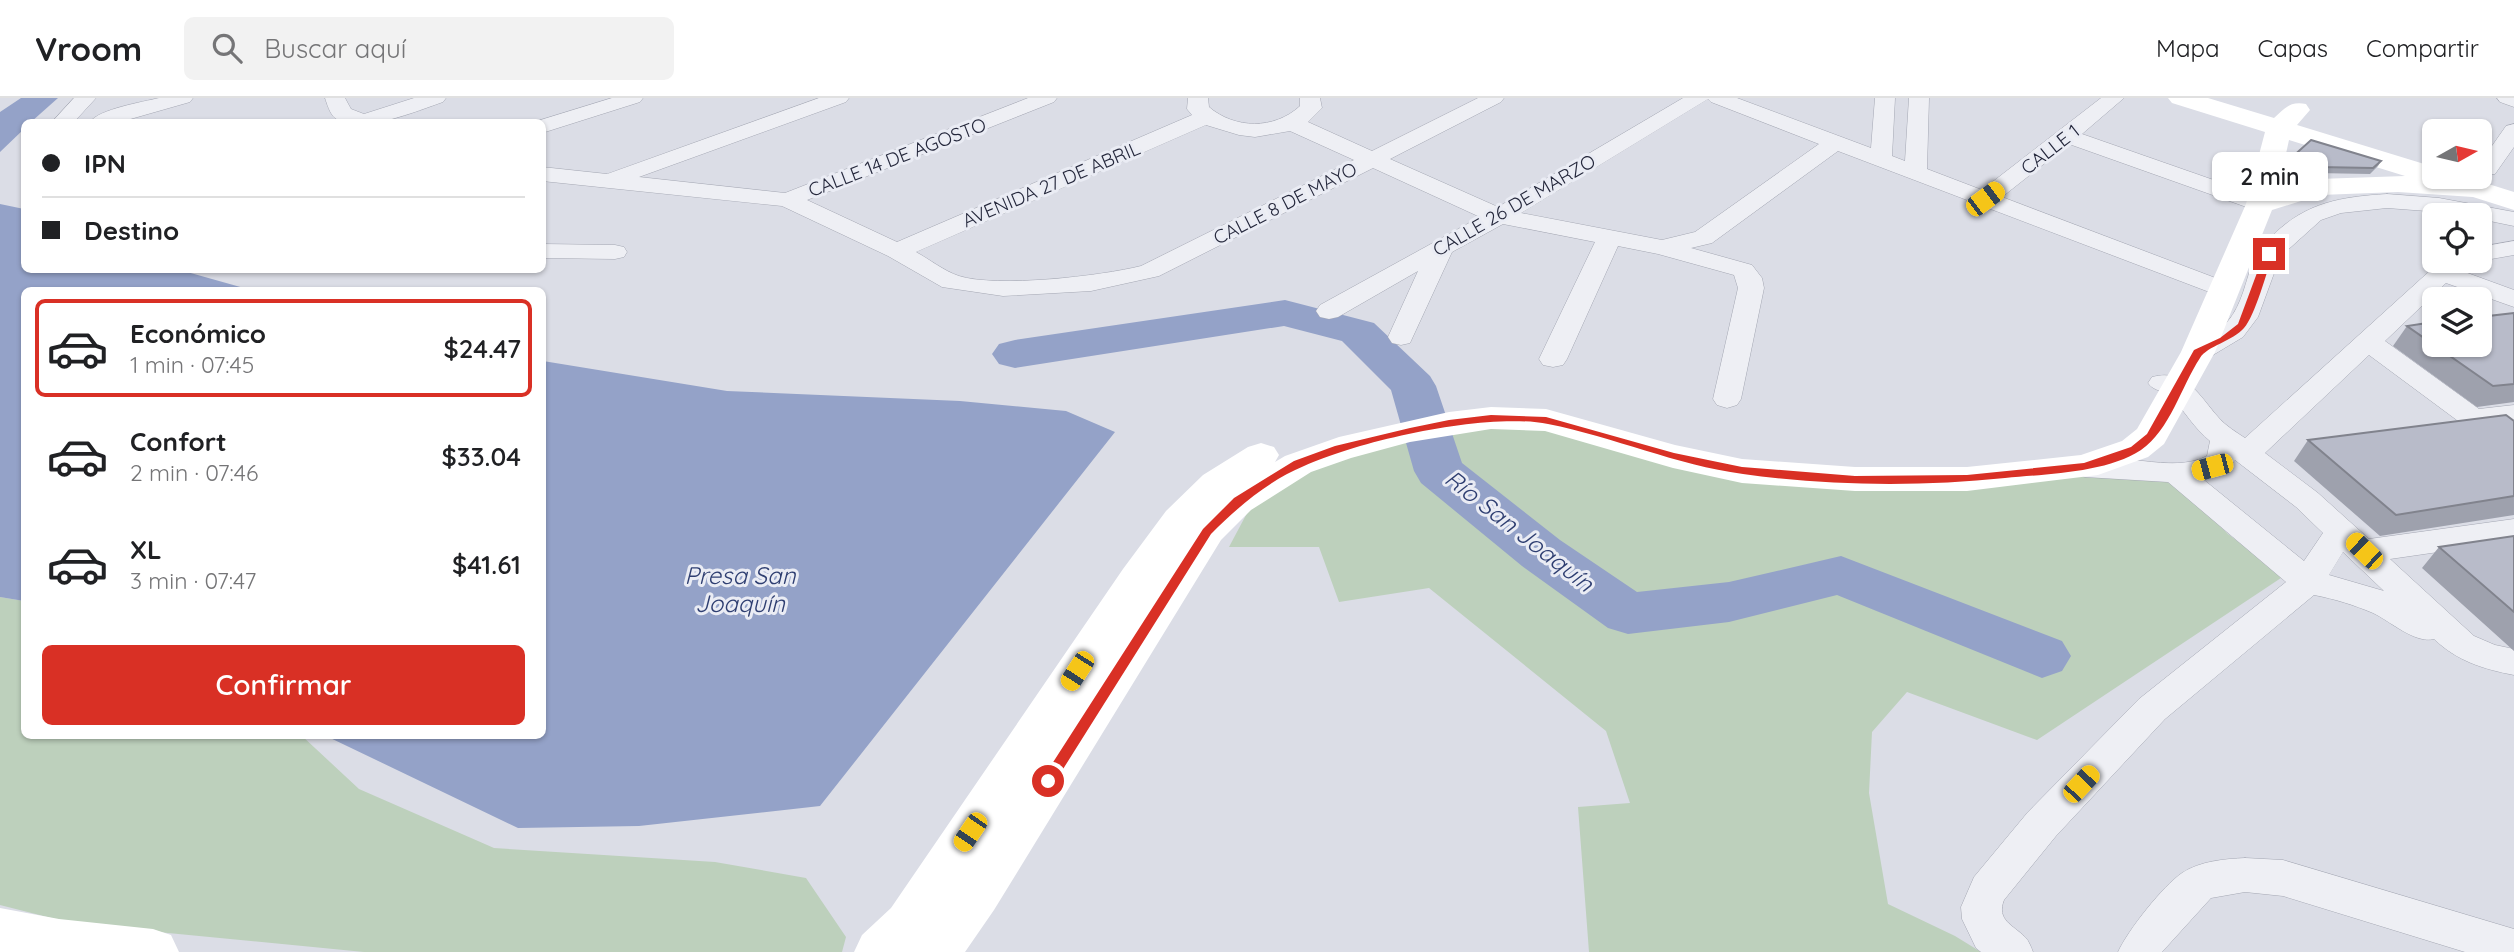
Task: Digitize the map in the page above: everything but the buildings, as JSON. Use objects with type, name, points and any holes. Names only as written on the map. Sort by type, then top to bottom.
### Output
[{"type":"street","points":[[65,119],[86,98]]},
{"type":"street","points":[[110,112],[151,110],[183,98]]},
{"type":"street","points":[[335,98],[343,113],[358,119]]},
{"type":"street","points":[[374,119],[436,98]]},
{"type":"street","points":[[546,126],[633,98]]},
{"type":"street","points":[[608,181],[839,98]]},
{"type":"street","name":"CALLE 14 DE AGOSTO","points":[[787,200],[1047,98]]},
{"type":"street","points":[[1209,114],[1258,130],[1291,124],[1304,116],[1311,108],[1310,98]]},
{"type":"street","name":"CALLE 8 DE MAYO","points":[[787,200],[907,257],[951,282],[976,286],[1068,284],[1119,279],[1150,271],[1494,98]]},
{"type":"street","name":"CALLE 26 DE MARZO","points":[[1329,311],[1499,216],[1698,98]]},
{"type":"street","points":[[1718,98],[2217,287]]},
{"type":"street","points":[[1881,159],[1885,98]]},
{"type":"street","points":[[1916,173],[1919,98]]},
{"type":"street","name":"CALLE 1","points":[[1985,199],[2114,98]]},
{"type":"street","points":[[2182,98],[2422,150]]},
{"type":"street","points":[[2256,98],[2288,119],[2422,171]]},
{"type":"street","points":[[2507,98],[2514,101]]},
{"type":"street","name":"AVENIDA 27 DE ABRIL","points":[[907,257],[1209,114]]},
{"type":"street","points":[[2085,467],[2135,449],[2151,436],[2182,349],[2260,204],[2288,119]]},
{"type":"street","points":[[1291,124],[1499,216],[1661,247],[1743,270],[1749,278],[1751,288],[1727,399]]},
{"type":"street","points":[[2492,160],[2514,131]]},
{"type":"street","points":[[2067,136],[2260,204],[2318,187],[2422,181]]},
{"type":"street","points":[[1661,247],[1703,238],[1836,142]]},
{"type":"street","points":[[546,174],[787,200]]},
{"type":"street","points":[[2492,176],[2514,178]]},
{"type":"street","points":[[2492,184],[2514,201]]},
{"type":"street","points":[[2198,352],[2224,340],[2242,325],[2269,254],[2311,215],[2348,205],[2389,201],[2474,210],[2514,219]]},
{"type":"street","points":[[1553,359],[1609,239]]},
{"type":"street","points":[[1401,337],[1442,247]]},
{"type":"street","points":[[2492,252],[2514,248]]},
{"type":"street","points":[[546,251],[615,252]]},
{"type":"street","points":[[880,952],[909,924],[1137,579],[1180,520],[1216,484],[1273,448],[1326,429],[1424,418],[1491,418],[1546,420],[1673,456],[1742,471],[1855,480],[1967,479],[2085,467],[2179,474],[2212,467],[2221,460],[2227,449],[2236,445],[2370,342],[2445,273]]},
{"type":"street","points":[[2463,273],[2514,299]]},
{"type":"street","points":[[935,952],[976,895],[1207,531],[1238,501],[1298,464],[1424,418],[1488,399],[1555,405],[1682,443],[1748,458],[1948,458],[2100,445],[2121,433],[2171,386],[2198,352],[2217,287]]},
{"type":"street","points":[[2370,342],[2514,448]]},
{"type":"street","points":[[2171,386],[2210,426],[2353,541],[2462,645]]},
{"type":"street","points":[[2474,418],[2514,414]]},
{"type":"street","points":[[2179,474],[2308,582],[2347,590],[2386,605],[2462,645],[2489,657],[2514,662]]},
{"type":"street","points":[[2012,952],[1991,935],[1983,919],[1981,906],[1988,890],[2042,824],[2152,709],[2308,582],[2353,541],[2514,530]]},
{"type":"street","points":[[2139,952],[2147,939],[2197,885],[2217,877],[2245,875],[2283,878],[2514,948]]},
{"type":"street","points":[[0,931],[42,949]]},
{"type":"street","points":[[0,948],[153,952]]},
{"type":"green space","points":[[1520,423],[1720,472],[2123,473],[2180,485],[2228,534],[2284,576],[2037,740],[1907,692],[1872,732],[1869,793],[1888,904],[1955,936],[1981,952],[1589,952],[1578,807],[1630,803],[1606,731],[1429,588],[1339,602],[1319,547],[1229,547],[1254,500],[1339,454]]},
{"type":"green space","points":[[0,597],[21,600],[21,739],[305,739],[359,789],[494,848],[715,862],[806,878],[846,937],[842,952],[364,952],[75,924],[0,905]]},
{"type":"water","points":[[21,98],[58,98],[34,119],[21,119],[21,132],[0,152],[0,112]]},
{"type":"water","points":[[0,204],[21,208],[21,273],[191,273],[240,287],[21,287],[21,600],[0,597]]},
{"type":"water","name":"Presa San Joaquín","points":[[546,361],[727,391],[960,401],[1066,411],[1115,432],[820,806],[639,826],[518,828],[332,739],[546,739]]},
{"type":"waterway","name":"Río San Joaquín","points":[[1015,354],[1285,313],[1358,332],[1413,386],[1439,471],[1541,553],[1628,614],[1729,602],[1841,575],[2042,656]]},
{"type":"route","points":[[1048,781],[1207,531],[1238,501],[1298,464],[1339,449],[1410,432],[1449,423],[1491,418],[1546,420],[1632,442],[1673,456],[1742,471],[1855,480],[1967,479],[2085,467],[2135,449],[2151,436],[2198,352],[2224,340],[2242,325],[2269,254]]}]
